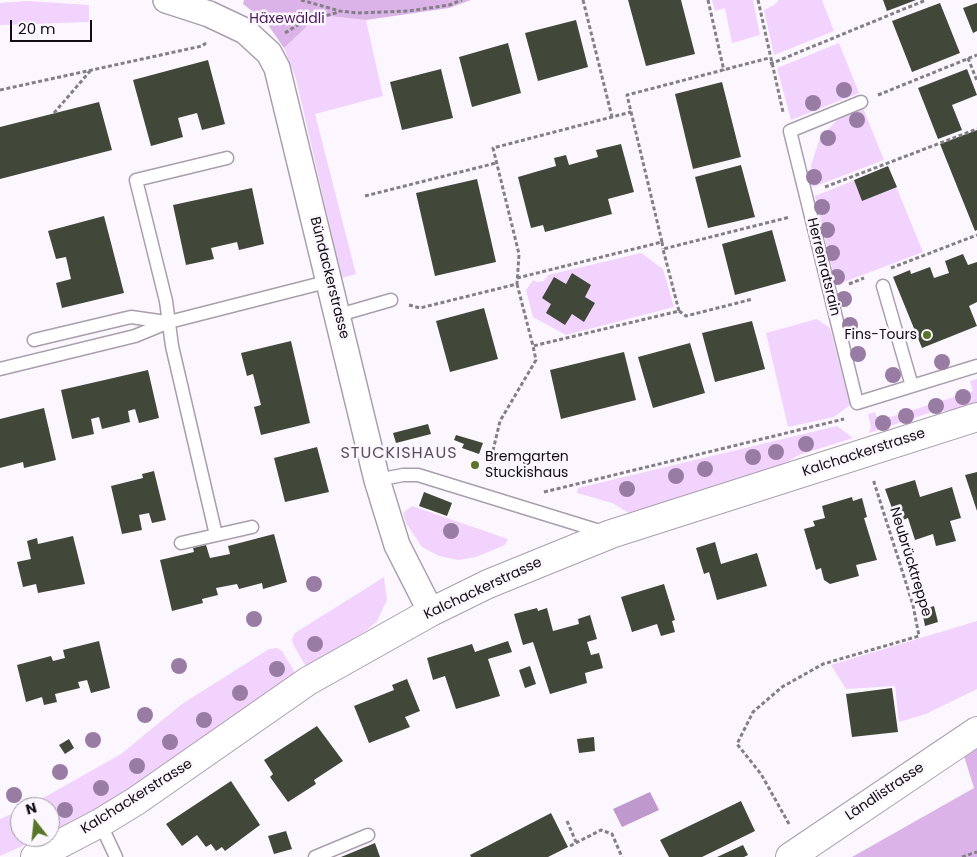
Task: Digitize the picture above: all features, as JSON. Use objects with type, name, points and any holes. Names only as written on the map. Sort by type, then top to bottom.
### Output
[{"type":"street","name":"Bündackerstrasse","points":[[166,0],[230,22],[245,31],[266,50],[277,68],[339,315],[377,480],[397,545],[431,612]]},
{"type":"street","name":"Kalchackerstrasse","points":[[35,857],[100,823],[171,778],[308,681],[431,612],[488,584],[611,534],[977,418]]},
{"type":"street","name":"Ländlistrasse","points":[[794,856],[977,731]]},
{"type":"lane","points":[[790,131],[861,102]]},
{"type":"lane","name":"Herrenratsrain","points":[[790,131],[857,403],[912,386]]},
{"type":"lane","points":[[216,535],[136,180],[227,158]]},
{"type":"lane","points":[[0,369],[135,336],[169,322],[330,281]]},
{"type":"lane","points":[[883,286],[912,386],[977,366]]},
{"type":"lane","points":[[339,315],[391,300]]},
{"type":"lane","points":[[34,340],[131,317],[169,322]]},
{"type":"lane","points":[[377,480],[411,474],[611,534]]},
{"type":"lane","points":[[181,543],[252,527]]},
{"type":"lane","points":[[100,823],[116,857]]},
{"type":"lane","points":[[315,857],[368,835]]},
{"type":"path","points":[[301,0],[340,11],[374,13],[409,11],[449,5],[462,0]]},
{"type":"path","points":[[583,0],[612,117]]},
{"type":"path","points":[[708,0],[724,71]]},
{"type":"path","points":[[758,0],[770,64],[785,122],[790,131]]},
{"type":"path","points":[[770,64],[926,0]]},
{"type":"path","points":[[266,50],[289,30],[301,23],[340,11]]},
{"type":"path","points":[[0,90],[202,46],[230,22]]},
{"type":"path","points":[[861,102],[977,54]]},
{"type":"path","points":[[754,299],[686,316],[679,311],[627,95],[769,58]]},
{"type":"path","points":[[968,58],[977,81]]},
{"type":"path","points":[[54,113],[92,70]]},
{"type":"path","points":[[483,495],[500,421],[536,360],[517,284],[519,254],[493,148],[631,112]]},
{"type":"path","points":[[805,194],[977,128]]},
{"type":"path","points":[[365,196],[496,163]]},
{"type":"path","points":[[663,248],[810,212]]},
{"type":"path","points":[[885,270],[977,235]]},
{"type":"path","points":[[517,278],[662,242]]},
{"type":"path","points":[[830,291],[866,277]]},
{"type":"path","points":[[391,300],[420,308],[517,284]]},
{"type":"path","points":[[533,346],[679,311]]},
{"type":"path","points":[[505,502],[848,419]]},
{"type":"path","name":"Neubrücktreppe","points":[[787,820],[761,774],[737,744],[753,712],[782,687],[823,664],[843,656],[920,636],[913,605],[872,478],[867,452]]},
{"type":"path","points":[[567,821],[576,842]]},
{"type":"path","points":[[570,846],[601,830],[612,834],[622,857]]},
{"type":"path","points":[[962,857],[977,852]]},
{"type":"shaded area","points":[[712,0],[753,0],[760,35],[732,43],[725,8],[715,11]]},
{"type":"shaded area","points":[[779,0],[822,0],[834,31],[774,55],[764,10]]},
{"type":"shaded area","points":[[27,1],[89,5],[89,22],[0,25],[0,3]]},
{"type":"shaded area","points":[[319,15],[366,20],[383,96],[315,114],[356,274],[342,278],[296,79],[284,48]]},
{"type":"shaded area","points":[[839,43],[859,93],[791,120],[777,68]]},
{"type":"shaded area","points":[[863,108],[884,160],[813,187],[811,165],[820,138],[837,120]]},
{"type":"shaded area","points":[[888,167],[923,252],[836,285],[815,196]]},
{"type":"shaded area","points":[[641,253],[663,269],[674,307],[566,335],[533,317],[526,290],[533,280],[537,282],[544,281],[548,275]]},
{"type":"shaded area","points":[[817,319],[830,328],[850,405],[834,417],[788,427],[766,333]]},
{"type":"shaded area","points":[[977,379],[977,404],[958,410],[932,412],[869,433],[871,427],[868,414],[875,412],[878,421],[973,391],[970,381]]},
{"type":"shaded area","points":[[837,426],[853,438],[799,455],[771,471],[633,513],[629,513],[612,503],[577,493],[578,488]]},
{"type":"shaded area","points":[[412,506],[508,539],[505,545],[476,557],[458,560],[439,556],[422,547],[406,523],[403,513]]},
{"type":"shaded area","points":[[384,577],[387,600],[377,621],[367,630],[306,667],[293,644],[292,639],[295,633]]},
{"type":"shaded area","points":[[977,621],[977,689],[926,714],[899,722],[895,686],[846,689],[831,665]]},
{"type":"shaded area","points":[[277,648],[282,651],[296,674],[132,788],[60,828],[60,797],[45,797],[121,754],[182,704],[269,649]]},
{"type":"shaded area","points":[[650,792],[659,810],[622,827],[613,809]]},
{"type":"shaded area","points":[[10,814],[10,847],[20,847],[0,856],[0,819]]},
{"type":"green space","name":"Häxewäldli","points":[[244,0],[471,0],[449,8],[366,20],[319,15],[284,48],[266,22],[243,4]]},
{"type":"green space","points":[[977,747],[977,857],[852,857],[974,788],[964,756]]},
{"type":"building","points":[[628,0],[681,0],[695,54],[646,66]]},
{"type":"building","points":[[883,0],[916,0],[887,11]]},
{"type":"building","points":[[940,3],[960,53],[912,72],[892,21]]},
{"type":"building","points":[[977,3],[977,31],[973,33],[963,8]]},
{"type":"building","points":[[576,20],[588,67],[538,81],[525,33]]},
{"type":"building","points":[[508,43],[521,93],[472,107],[459,57]]},
{"type":"building","points":[[208,60],[225,124],[202,130],[197,113],[178,118],[183,137],[151,146],[133,80]]},
{"type":"building","points":[[441,69],[453,118],[402,130],[390,82]]},
{"type":"building","points":[[967,69],[977,95],[952,105],[962,130],[938,139],[918,88]]},
{"type":"building","points":[[722,82],[741,157],[693,169],[675,94]]},
{"type":"building","points":[[99,102],[112,150],[0,179],[0,127]]},
{"type":"building","points":[[977,130],[977,230],[975,231],[940,144]]},
{"type":"building","points":[[621,144],[634,192],[608,199],[612,214],[545,232],[543,225],[531,228],[518,177],[556,166],[554,158],[566,155],[569,165],[598,157],[596,150]]},
{"type":"building","points":[[741,165],[755,217],[708,228],[695,177]]},
{"type":"building","points":[[888,166],[897,187],[862,201],[854,180]]},
{"type":"building","points":[[477,179],[496,262],[435,276],[416,193]]},
{"type":"building","points":[[252,188],[264,244],[239,250],[237,242],[211,248],[214,259],[186,265],[173,205]]},
{"type":"building","points":[[104,216],[124,293],[62,308],[56,283],[71,279],[66,257],[56,259],[48,231]]},
{"type":"building","points":[[772,230],[786,281],[735,295],[722,244]]},
{"type":"building","points":[[963,254],[968,265],[977,262],[977,302],[969,306],[977,326],[922,348],[893,277],[910,270],[911,274],[930,267],[934,278],[949,273],[945,261]]},
{"type":"building","points":[[572,273],[591,285],[585,297],[595,303],[584,322],[572,314],[565,325],[546,313],[551,304],[542,298],[554,277],[566,284]]},
{"type":"building","points":[[484,308],[498,359],[450,372],[436,321]]},
{"type":"building","points":[[752,321],[765,369],[715,382],[702,333]]},
{"type":"building","points":[[291,341],[310,423],[261,435],[254,407],[261,405],[253,374],[247,376],[241,353]]},
{"type":"building","points":[[690,343],[705,393],[653,408],[638,357]]},
{"type":"building","points":[[624,352],[636,400],[561,419],[550,370]]},
{"type":"building","points":[[148,370],[159,418],[139,423],[135,409],[128,411],[130,422],[102,429],[99,417],[91,419],[94,434],[72,439],[61,390]]},
{"type":"building","points":[[44,408],[56,460],[24,468],[23,462],[0,468],[0,419]]},
{"type":"building","points":[[428,424],[431,434],[396,443],[393,433]]},
{"type":"building","points":[[456,435],[483,443],[479,454],[462,448],[464,444],[454,440]]},
{"type":"building","points":[[317,447],[329,492],[285,502],[274,458]]},
{"type":"building","points":[[154,471],[166,520],[152,523],[149,513],[139,515],[142,530],[122,534],[111,486],[143,478],[142,474]]},
{"type":"building","points":[[977,472],[977,511],[965,475]]},
{"type":"building","points":[[915,480],[920,497],[952,487],[961,518],[950,521],[956,541],[936,546],[933,534],[915,540],[908,518],[897,522],[885,489]]},
{"type":"building","points":[[424,492],[452,503],[447,516],[419,506]]},
{"type":"building","points":[[852,497],[853,501],[862,498],[867,517],[864,518],[877,560],[856,565],[859,576],[830,584],[824,580],[821,568],[816,570],[804,529],[815,526],[813,521],[825,518],[822,506]]},
{"type":"building","points":[[274,534],[287,582],[263,589],[262,583],[239,589],[237,584],[216,588],[218,595],[202,599],[203,603],[172,611],[160,560],[194,552],[193,548],[206,545],[210,558],[230,554],[228,546]]},
{"type":"building","points":[[73,536],[85,584],[38,593],[36,584],[23,587],[17,562],[31,559],[27,541],[37,538],[38,544]]},
{"type":"building","points":[[715,542],[721,564],[757,553],[767,586],[717,600],[709,572],[704,574],[696,548]]},
{"type":"building","points":[[664,584],[675,620],[672,621],[675,632],[661,636],[657,624],[632,632],[621,597]]},
{"type":"building","points":[[934,606],[938,622],[925,626],[922,610]]},
{"type":"building","points":[[537,608],[538,611],[547,608],[553,631],[579,624],[578,619],[590,615],[597,639],[587,642],[591,655],[599,653],[603,668],[585,673],[587,683],[550,694],[533,642],[523,645],[514,614]]},
{"type":"building","points":[[99,641],[110,688],[91,693],[87,680],[78,682],[80,688],[55,694],[57,702],[44,705],[42,697],[26,702],[17,665],[51,656],[53,661],[65,658],[63,650]]},
{"type":"building","points":[[508,641],[512,652],[488,659],[500,696],[456,709],[445,676],[433,680],[427,658],[472,644],[475,652]]},
{"type":"building","points":[[530,666],[536,684],[525,688],[519,670]]},
{"type":"building","points":[[407,679],[420,711],[405,717],[410,727],[369,743],[354,706],[394,690],[392,685]]},
{"type":"building","points":[[892,688],[898,732],[852,737],[846,694]]},
{"type":"building","points":[[317,726],[343,761],[314,780],[316,784],[288,802],[270,777],[273,774],[264,760]]},
{"type":"building","points":[[594,737],[595,751],[579,753],[577,739]]},
{"type":"building","points":[[69,739],[74,748],[65,754],[59,745]]},
{"type":"building","points":[[231,781],[260,825],[225,851],[222,847],[216,851],[211,844],[206,847],[197,835],[182,846],[166,824]]},
{"type":"building","points":[[741,801],[755,831],[702,857],[669,857],[660,840]]},
{"type":"building","points":[[551,813],[568,847],[548,857],[471,857],[470,855]]},
{"type":"building","points":[[286,831],[292,849],[274,854],[268,836]]},
{"type":"building","points":[[375,843],[380,857],[341,857]]},
{"type":"building","points":[[743,845],[748,855],[744,857],[717,857]]},
{"type":"place","name":"Fins-Tours","points":[[927,335]]},
{"type":"place","name":"Bremgarten Stuckishaus","points":[[475,465]]},
{"type":"district","name":"STUCKISHAUS","points":[[399,454]]}]
